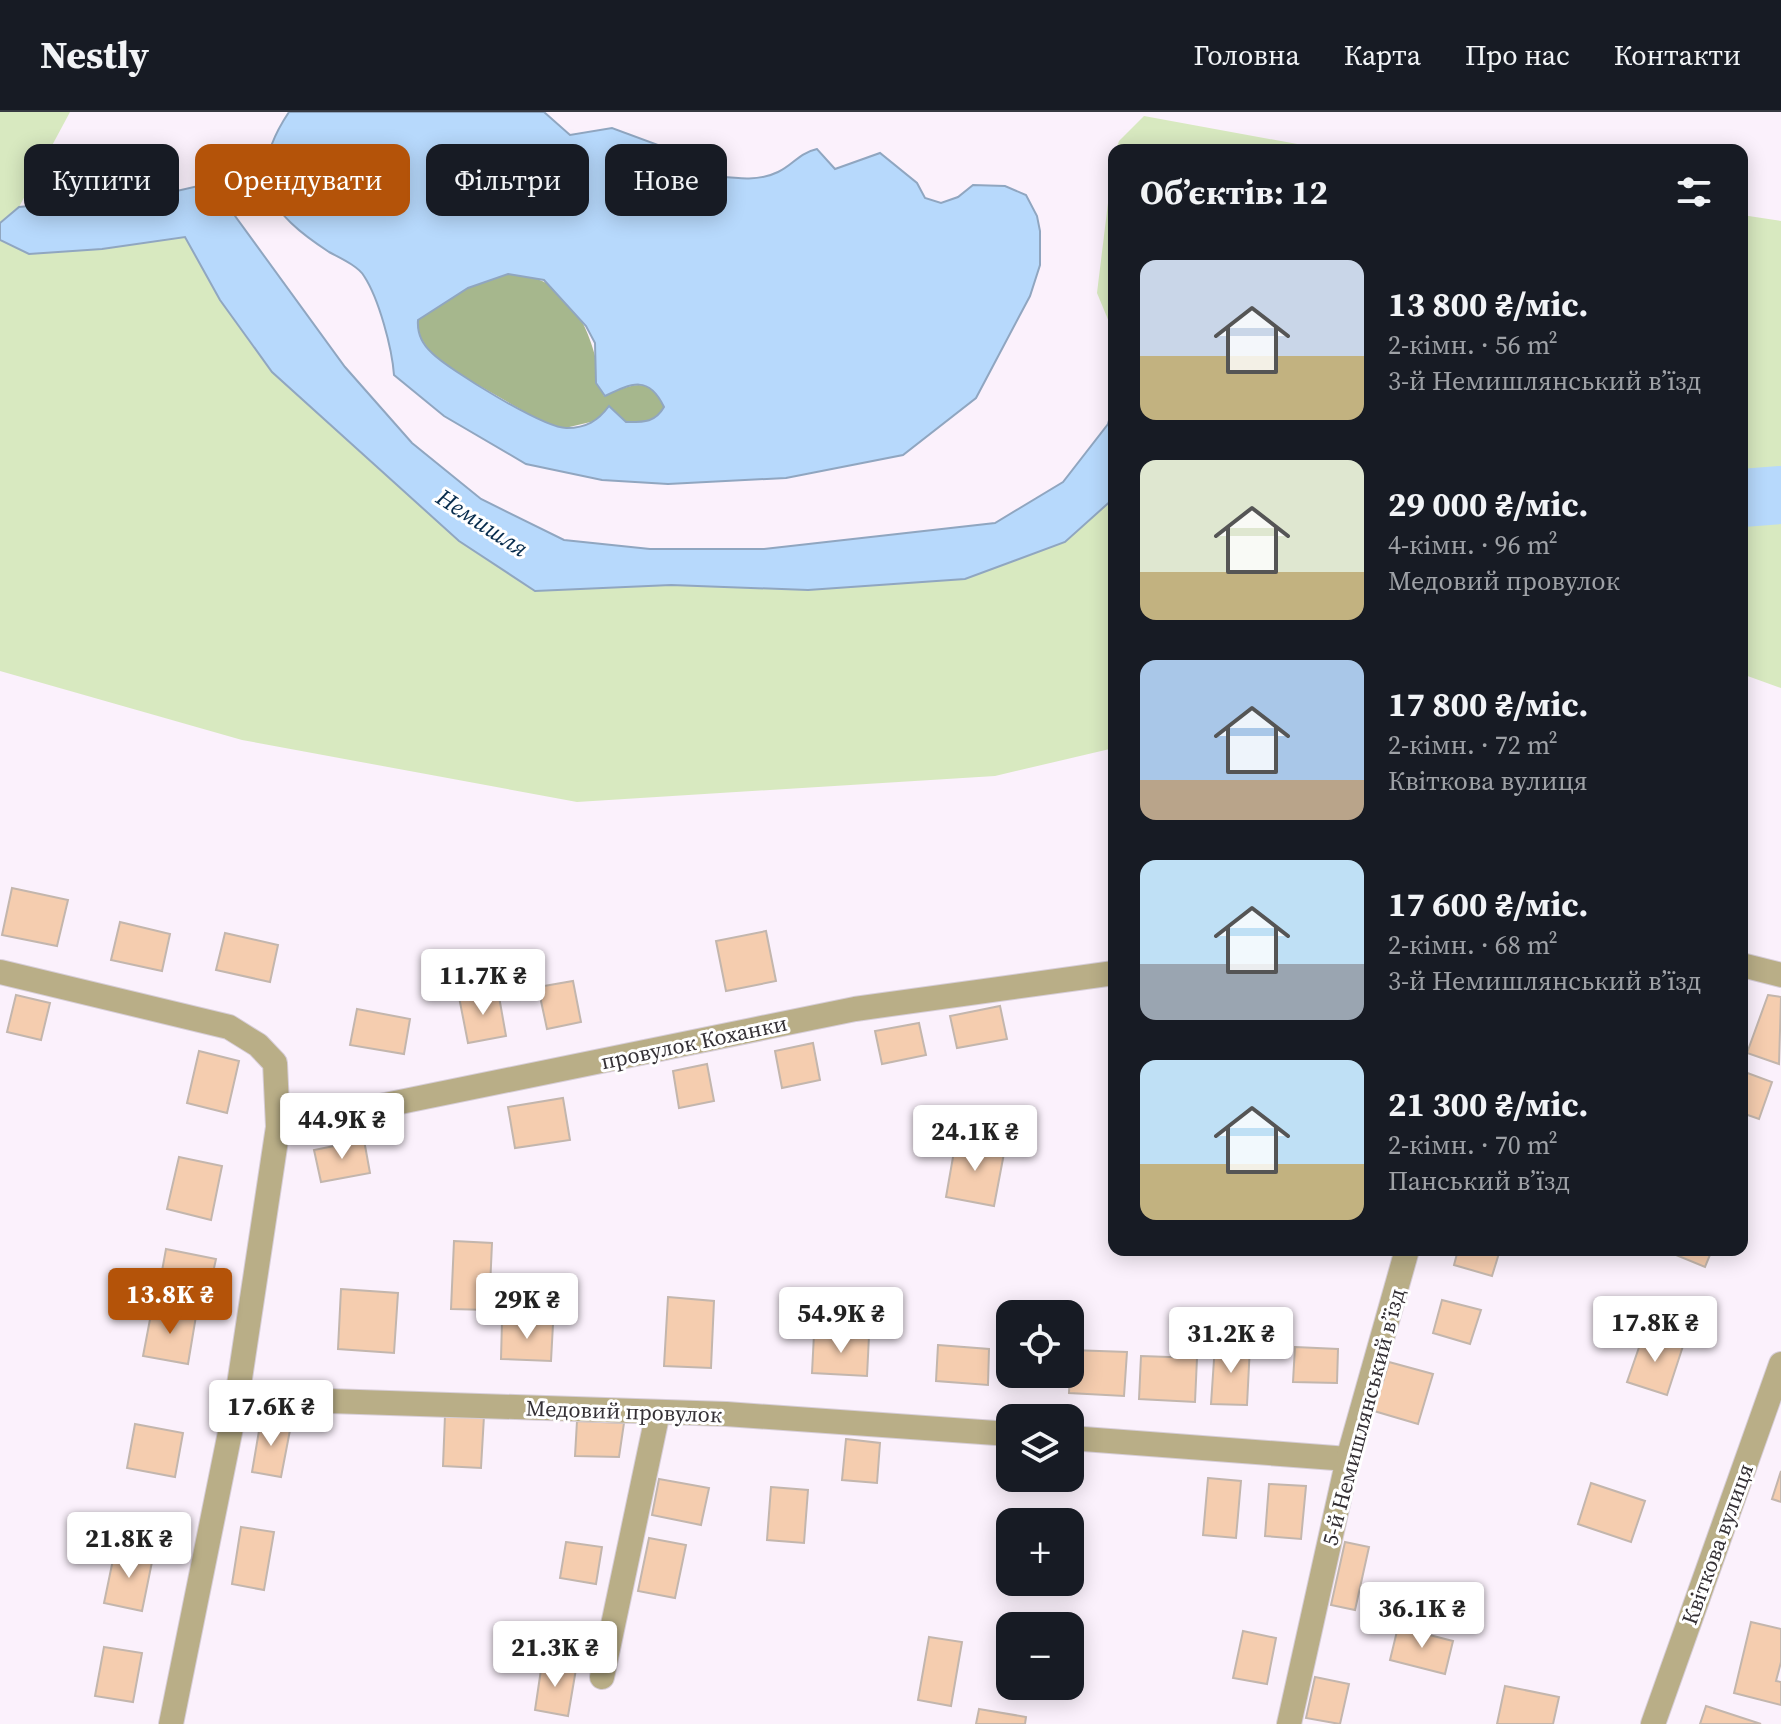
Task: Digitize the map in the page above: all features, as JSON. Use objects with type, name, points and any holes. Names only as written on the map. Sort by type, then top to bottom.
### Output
[{"type":"street","points":[[1748,967],[1781,975]]},
{"type":"street","points":[[0,972],[229,1027],[258,1045],[275,1063],[278,1127],[237,1398],[171,1724]]},
{"type":"street","name":"провулок Коханки","points":[[278,1127],[855,1009],[1108,974]]},
{"type":"street","name":"5-й Немишлянський в’їзд","points":[[1289,1724],[1348,1459],[1405,1256]]},
{"type":"street","name":"Квіткова вулиця","points":[[1653,1724],[1781,1364]]},
{"type":"street","name":"Медовий провулок","points":[[237,1398],[658,1412],[996,1433]]},
{"type":"street","points":[[602,1677],[658,1412]]},
{"type":"street","points":[[1084,1439],[1348,1459]]},
{"type":"green space","points":[[0,112],[70,112],[53,144],[24,144],[24,198],[19,207],[0,223]]},
{"type":"green space","points":[[1144,116],[1297,144],[1118,144]]},
{"type":"green space","points":[[1108,203],[1108,320],[1097,293]]},
{"type":"green space","points":[[1748,216],[1781,221],[1781,688],[1748,676]]},
{"type":"green space","points":[[185,237],[220,300],[535,591],[671,585],[808,590],[965,579],[1065,542],[1108,503],[1108,749],[995,776],[577,802],[242,740],[0,671],[0,240],[30,254],[102,249]]},
{"type":"green space","points":[[508,274],[532,277],[566,298],[587,333],[604,396],[632,386],[646,386],[664,407],[658,416],[646,422],[599,420],[565,428],[546,424],[457,373],[430,352],[417,332],[418,320],[468,288]]},
{"type":"water","points":[[289,112],[544,112],[570,135],[612,128],[655,144],[605,144],[605,216],[727,216],[727,177],[770,175],[817,149],[835,169],[880,153],[917,183],[925,198],[941,203],[958,197],[973,185],[1005,186],[1026,195],[1037,216],[1040,231],[1040,265],[1030,296],[976,398],[903,455],[786,478],[668,484],[602,480],[526,464],[444,416],[394,375],[384,324],[364,276],[308,238],[285,216],[410,216],[410,144],[272,144]],"holes":[[[508,274],[544,280],[586,326],[595,343],[596,383],[605,396],[632,385],[646,386],[664,407],[657,416],[626,422],[609,406],[596,420],[586,425],[556,426],[498,397],[432,353],[421,338],[418,320],[468,288]]]},
{"type":"water","points":[[195,187],[195,216],[235,216],[345,367],[412,443],[481,499],[564,540],[650,549],[764,549],[995,523],[1063,482],[1108,424],[1108,503],[1065,542],[965,579],[808,590],[671,585],[535,591],[459,541],[272,372],[220,300],[185,237],[102,249],[29,254],[0,240],[0,223],[19,207],[24,207],[24,216],[179,216],[179,190]]},
{"type":"building","points":[[12,888],[68,900],[57,946],[2,935]]},
{"type":"building","points":[[120,922],[170,934],[162,971],[111,960]]},
{"type":"building","points":[[766,931],[776,981],[726,991],[716,941]]},
{"type":"building","points":[[225,933],[278,945],[270,982],[216,970]]},
{"type":"building","points":[[573,981],[581,1022],[547,1029],[538,987]]},
{"type":"building","points":[[498,991],[506,1036],[468,1043],[459,997]]},
{"type":"building","points":[[16,995],[50,1003],[41,1040],[7,1032]]},
{"type":"building","points":[[1768,995],[1781,997],[1779,1064],[1748,1053]]},
{"type":"building","points":[[1000,1006],[1007,1039],[957,1048],[950,1016]]},
{"type":"building","points":[[357,1009],[410,1019],[404,1054],[350,1045]]},
{"type":"building","points":[[919,1023],[926,1055],[882,1064],[875,1031]]},
{"type":"building","points":[[813,1043],[820,1080],[782,1088],[775,1051]]},
{"type":"building","points":[[199,1051],[239,1061],[227,1113],[187,1103]]},
{"type":"building","points":[[707,1064],[714,1101],[679,1108],[673,1071]]},
{"type":"building","points":[[1748,1073],[1772,1082],[1759,1119],[1748,1115]]},
{"type":"building","points":[[563,1098],[570,1140],[515,1148],[508,1107]]},
{"type":"building","points":[[364,1140],[370,1173],[321,1182],[314,1150]]},
{"type":"building","points":[[956,1140],[1005,1148],[994,1206],[946,1197]]},
{"type":"building","points":[[179,1157],[222,1166],[211,1220],[167,1209]]},
{"type":"building","points":[[454,1241],[492,1243],[489,1310],[451,1309]]},
{"type":"building","points":[[166,1249],[216,1259],[209,1291],[160,1282]]},
{"type":"building","points":[[1456,1256],[1498,1256],[1492,1276],[1454,1265]]},
{"type":"building","points":[[1678,1256],[1710,1256],[1705,1267]]},
{"type":"building","points":[[341,1289],[398,1293],[394,1353],[338,1349]]},
{"type":"building","points":[[668,1297],[714,1301],[711,1368],[664,1366]]},
{"type":"building","points":[[1442,1300],[1481,1310],[1470,1344],[1433,1333]]},
{"type":"building","points":[[152,1309],[196,1316],[188,1364],[143,1356]]},
{"type":"building","points":[[502,1321],[553,1324],[551,1361],[501,1359]]},
{"type":"building","points":[[1644,1333],[1683,1346],[1667,1395],[1627,1382]]},
{"type":"building","points":[[814,1334],[869,1336],[867,1376],[812,1373]]},
{"type":"building","points":[[938,1345],[989,1349],[988,1385],[936,1381]]},
{"type":"building","points":[[1215,1345],[1250,1346],[1247,1405],[1211,1404]]},
{"type":"building","points":[[1295,1347],[1338,1349],[1337,1383],[1293,1382]]},
{"type":"building","points":[[1084,1350],[1127,1352],[1124,1396],[1069,1393],[1069,1388],[1084,1388]]},
{"type":"building","points":[[1141,1356],[1197,1358],[1195,1402],[1139,1399]]},
{"type":"building","points":[[1389,1362],[1433,1374],[1418,1424],[1374,1411]]},
{"type":"building","points":[[445,1415],[484,1416],[481,1468],[443,1466]]},
{"type":"building","points":[[261,1419],[291,1425],[281,1477],[252,1472]]},
{"type":"building","points":[[577,1421],[624,1423],[619,1457],[575,1456]]},
{"type":"building","points":[[135,1424],[183,1433],[175,1477],[127,1468]]},
{"type":"building","points":[[846,1439],[880,1443],[877,1483],[842,1480]]},
{"type":"building","points":[[1781,1471],[1781,1502],[1772,1499]]},
{"type":"building","points":[[1208,1478],[1241,1481],[1236,1538],[1203,1535]]},
{"type":"building","points":[[659,1479],[709,1488],[701,1525],[652,1515]]},
{"type":"building","points":[[1591,1483],[1645,1501],[1631,1542],[1578,1524]]},
{"type":"building","points":[[1269,1484],[1306,1486],[1301,1539],[1265,1536]]},
{"type":"building","points":[[771,1487],[808,1490],[804,1543],[767,1540]]},
{"type":"building","points":[[241,1527],[274,1532],[264,1590],[232,1584]]},
{"type":"building","points":[[649,1538],[686,1545],[675,1598],[638,1591]]},
{"type":"building","points":[[566,1542],[602,1547],[596,1584],[560,1578]]},
{"type":"building","points":[[1345,1542],[1369,1547],[1355,1610],[1331,1605]]},
{"type":"building","points":[[115,1550],[153,1557],[142,1611],[104,1603]]},
{"type":"building","points":[[1751,1622],[1781,1629],[1781,1662],[1776,1681],[1781,1682],[1781,1705],[1734,1693]]},
{"type":"building","points":[[1398,1627],[1453,1641],[1445,1674],[1390,1660]]},
{"type":"building","points":[[1243,1631],[1276,1638],[1267,1684],[1233,1678]]},
{"type":"building","points":[[929,1637],[962,1642],[951,1706],[918,1700]]},
{"type":"building","points":[[104,1647],[142,1653],[133,1702],[95,1696]]},
{"type":"building","points":[[542,1663],[576,1669],[568,1716],[535,1710]]},
{"type":"building","points":[[1315,1677],[1349,1684],[1340,1724],[1306,1718]]},
{"type":"building","points":[[1505,1686],[1559,1697],[1553,1724],[1497,1724]]},
{"type":"building","points":[[1706,1706],[1761,1724],[1700,1724]]},
{"type":"building","points":[[979,1709],[1026,1717],[1025,1724],[976,1724]]},
{"type":"waterway","name":"Немишля","points":[[1748,498],[1781,495]]}]
